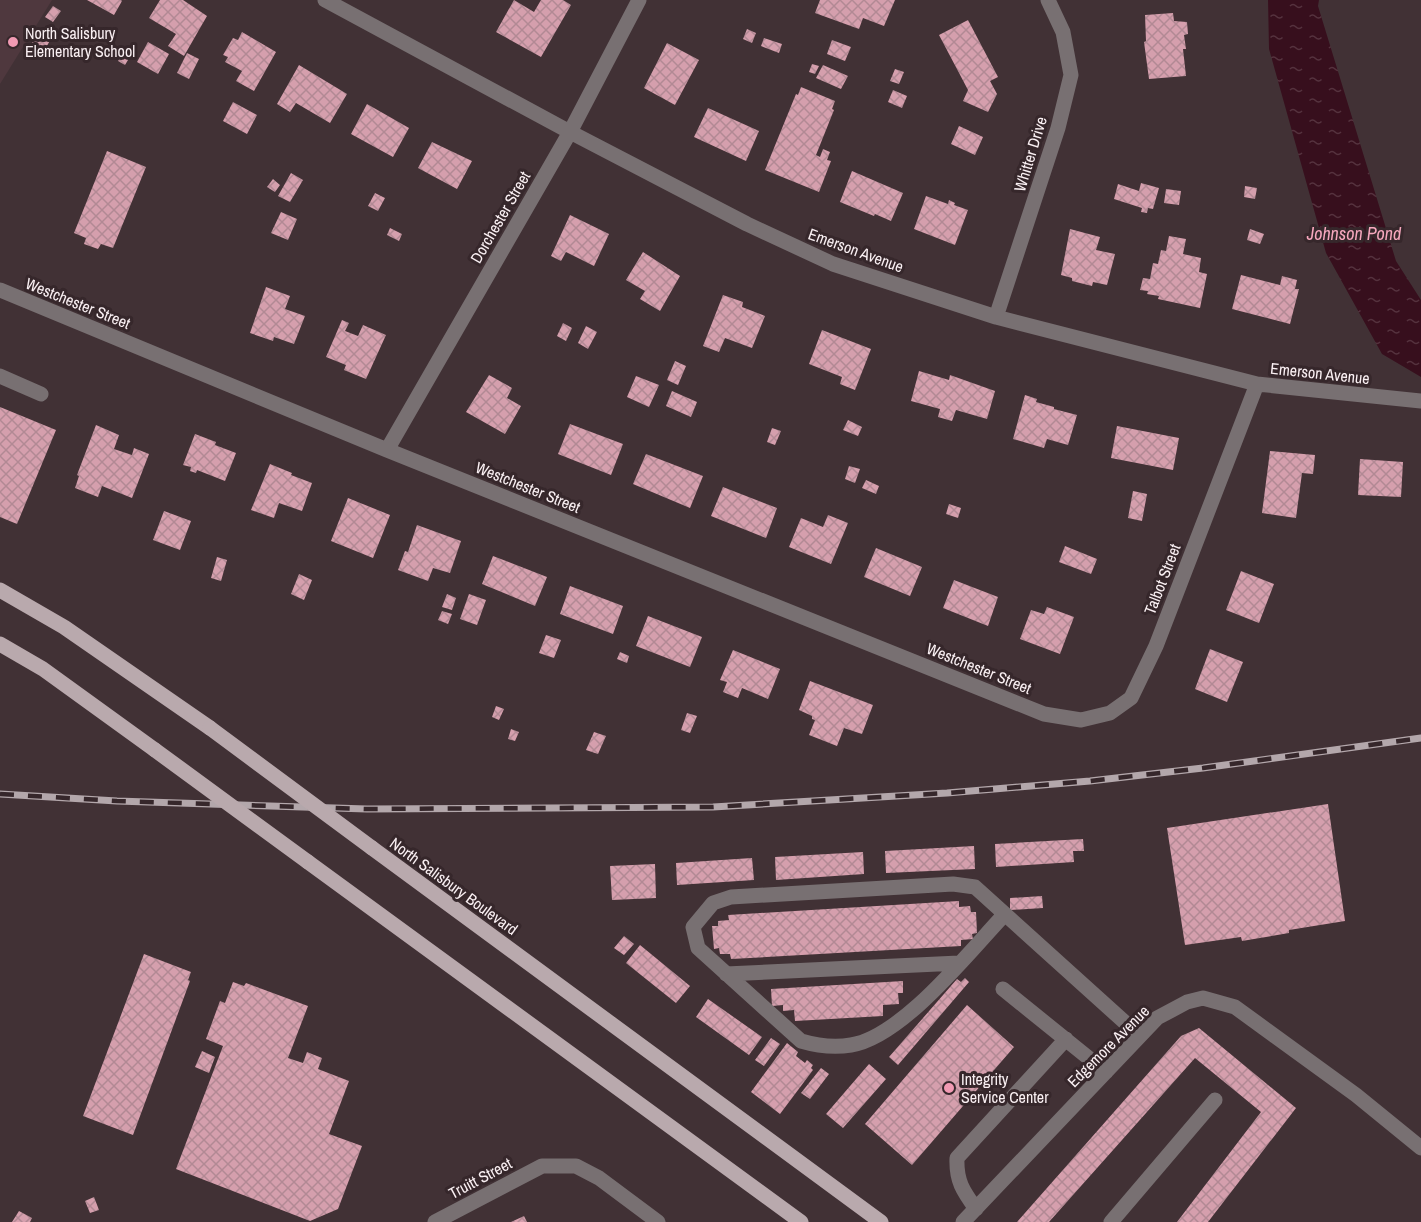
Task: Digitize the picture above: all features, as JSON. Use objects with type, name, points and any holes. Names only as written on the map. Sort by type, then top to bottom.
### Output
[{"type":"main road","name":"North Salisbury Boulevard","points":[[0,590],[64,627],[210,728],[880,1222]]},
{"type":"main road","points":[[0,644],[43,669],[801,1222]]},
{"type":"street","name":"Emerson Avenue","points":[[325,0],[747,224],[833,264],[996,317],[1257,384],[1421,401]]},
{"type":"street","name":"Dorchester Street","points":[[387,450],[570,132],[639,0]]},
{"type":"street","name":"Whitter Drive","points":[[996,317],[1058,128],[1071,75],[1063,32],[1048,0]]},
{"type":"street","name":"Westchester Street","points":[[0,290],[387,450],[1044,714]]},
{"type":"street","points":[[0,376],[41,394]]},
{"type":"street","name":"Talbot Street","points":[[1044,714],[1081,720],[1110,713],[1131,698],[1156,646],[1257,384]]},
{"type":"street","points":[[1004,915],[914,1010],[885,1032],[853,1045],[821,1046],[801,1041],[698,948],[693,927],[713,903],[731,897],[953,884],[975,887],[1140,1036]]},
{"type":"street","points":[[726,974],[959,963]]},
{"type":"street","points":[[1003,989],[1106,1072]]},
{"type":"street","name":"Edgemore Avenue","points":[[968,1218],[1157,1018],[1186,1002],[1203,998],[1235,1007],[1356,1095],[1421,1148]]},
{"type":"street","points":[[968,1218],[957,1169],[957,1158],[1066,1039]]},
{"type":"street","points":[[1111,1222],[1215,1100]]},
{"type":"street","name":"Truitt Street","points":[[435,1222],[542,1166],[576,1166],[599,1178],[658,1222]]},
{"type":"shaded area","name":"North Salisbury Elementary School","points":[[0,0],[52,0],[0,84]]},
{"type":"water","name":"Johnson Pond","points":[[1268,0],[1319,0],[1318,6],[1396,261],[1421,300],[1421,377],[1382,354],[1326,253],[1269,49]]},
{"type":"building","points":[[87,0],[121,0],[122,1],[114,15]]},
{"type":"building","points":[[160,0],[183,0],[207,16],[184,56],[168,46],[176,34],[149,18]]},
{"type":"building","points":[[514,0],[534,12],[541,0],[563,0],[571,5],[541,57],[496,32]]},
{"type":"building","points":[[820,0],[895,0],[884,26],[863,18],[859,29],[815,13]]},
{"type":"building","points":[[53,6],[61,11],[53,22],[45,17]]},
{"type":"building","points":[[1173,13],[1174,21],[1187,22],[1188,34],[1184,35],[1186,49],[1183,49],[1186,76],[1149,79],[1144,42],[1146,41],[1145,15]]},
{"type":"building","points":[[968,20],[998,77],[990,81],[997,94],[988,112],[963,101],[968,90],[939,35]]},
{"type":"building","points":[[747,29],[756,33],[752,43],[743,39]]},
{"type":"building","points":[[40,30],[52,37],[44,51],[32,43]]},
{"type":"building","points":[[242,32],[276,52],[254,91],[236,81],[242,71],[225,62],[228,57],[223,55],[233,38],[238,40]]},
{"type":"building","points":[[764,38],[782,44],[779,53],[761,46]]},
{"type":"building","points":[[832,40],[851,47],[845,61],[827,54]]},
{"type":"building","points":[[148,42],[169,54],[158,74],[137,62]]},
{"type":"building","points":[[667,43],[699,60],[675,105],[644,88]]},
{"type":"building","points":[[124,51],[131,55],[125,65],[118,61]]},
{"type":"building","points":[[187,53],[199,59],[189,79],[177,73]]},
{"type":"building","points":[[812,64],[819,66],[815,74],[809,72]]},
{"type":"building","points":[[299,65],[347,94],[330,123],[296,103],[290,112],[277,104]]},
{"type":"building","points":[[823,65],[848,76],[841,89],[816,78]]},
{"type":"building","points":[[895,69],[904,72],[899,84],[890,81]]},
{"type":"building","points":[[801,87],[835,101],[832,109],[834,110],[816,155],[820,157],[823,149],[830,152],[827,160],[831,161],[819,192],[765,170],[796,94],[798,95]]},
{"type":"building","points":[[893,90],[907,96],[902,108],[888,102]]},
{"type":"building","points":[[233,102],[257,115],[247,134],[223,121]]},
{"type":"building","points":[[367,104],[409,128],[393,157],[351,134]]},
{"type":"building","points":[[708,108],[759,131],[746,161],[694,137]]},
{"type":"building","points":[[959,126],[983,137],[975,155],[951,144]]},
{"type":"building","points":[[432,142],[472,161],[457,189],[418,168]]},
{"type":"building","points":[[107,151],[146,167],[113,248],[101,244],[98,249],[84,244],[86,238],[74,233]]},
{"type":"building","points":[[852,171],[903,193],[891,221],[840,202]]},
{"type":"building","points":[[291,173],[303,180],[290,202],[278,196]]},
{"type":"building","points":[[273,179],[280,185],[275,192],[267,187]]},
{"type":"building","points":[[1141,183],[1159,188],[1153,209],[1148,208],[1147,213],[1141,212],[1142,208],[1114,199],[1118,184],[1139,191]]},
{"type":"building","points":[[1245,186],[1257,188],[1255,199],[1244,197]]},
{"type":"building","points":[[1166,189],[1181,191],[1179,205],[1164,203]]},
{"type":"building","points":[[375,193],[385,198],[378,211],[368,206]]},
{"type":"building","points":[[926,196],[948,204],[949,200],[955,203],[954,205],[968,210],[955,245],[914,229]]},
{"type":"building","points":[[281,212],[297,219],[288,240],[271,233]]},
{"type":"building","points":[[570,215],[609,234],[594,266],[566,252],[561,261],[551,256]]},
{"type":"building","points":[[390,228],[402,234],[399,241],[387,235]]},
{"type":"building","points":[[1070,229],[1100,237],[1096,250],[1115,254],[1107,285],[1093,282],[1092,286],[1072,281],[1072,278],[1061,275]]},
{"type":"building","points":[[1250,229],[1264,234],[1260,244],[1247,240]]},
{"type":"building","points":[[1169,236],[1186,239],[1183,254],[1201,258],[1199,272],[1207,274],[1200,308],[1158,299],[1159,296],[1140,290],[1143,278],[1150,279],[1153,263],[1158,264],[1161,250],[1166,251]]},
{"type":"building","points":[[643,252],[680,276],[660,311],[640,299],[645,291],[626,280]]},
{"type":"building","points":[[1241,275],[1280,285],[1282,276],[1297,280],[1295,289],[1299,289],[1290,324],[1232,309]]},
{"type":"building","points":[[266,287],[290,296],[285,309],[305,316],[294,344],[274,337],[273,341],[250,333]]},
{"type":"building","points":[[723,295],[743,302],[742,307],[765,316],[752,348],[725,338],[719,352],[703,346]]},
{"type":"building","points":[[342,320],[349,323],[345,331],[358,336],[363,325],[386,335],[366,379],[344,370],[346,365],[326,357]]},
{"type":"building","points":[[563,323],[572,328],[566,341],[557,336]]},
{"type":"building","points":[[586,326],[597,332],[588,349],[578,343]]},
{"type":"building","points":[[822,330],[871,349],[855,390],[840,384],[842,377],[809,364]]},
{"type":"building","points":[[675,361],[686,366],[678,385],[667,380]]},
{"type":"building","points":[[919,371],[949,380],[950,375],[995,391],[987,419],[956,410],[952,421],[938,417],[940,409],[911,401]]},
{"type":"building","points":[[489,375],[512,388],[507,398],[521,406],[505,434],[466,412]]},
{"type":"building","points":[[636,376],[659,385],[649,407],[627,397]]},
{"type":"building","points":[[672,391],[697,402],[691,417],[666,406]]},
{"type":"building","points":[[1025,395],[1037,399],[1036,402],[1054,407],[1054,409],[1077,415],[1068,445],[1047,439],[1044,448],[1013,439]]},
{"type":"building","points":[[0,407],[56,430],[17,524],[0,517]]},
{"type":"building","points":[[848,420],[862,427],[858,436],[843,430]]},
{"type":"building","points":[[570,424],[623,444],[611,475],[558,454]]},
{"type":"building","points":[[96,425],[119,435],[114,449],[132,455],[134,448],[149,454],[132,498],[102,486],[98,497],[75,488],[79,476],[77,475]]},
{"type":"building","points":[[1117,426],[1179,438],[1173,470],[1111,458]]},
{"type":"building","points":[[772,428],[781,431],[775,445],[767,442]]},
{"type":"building","points":[[195,434],[236,453],[225,481],[197,470],[196,473],[190,471],[191,467],[183,465]]},
{"type":"building","points":[[1270,451],[1315,455],[1313,474],[1302,473],[1296,518],[1262,513]]},
{"type":"building","points":[[646,454],[703,476],[690,508],[633,484]]},
{"type":"building","points":[[1360,459],[1403,462],[1401,497],[1358,495]]},
{"type":"building","points":[[270,464],[312,483],[302,511],[279,503],[274,518],[251,510]]},
{"type":"building","points":[[849,466],[860,469],[855,483],[845,479]]},
{"type":"building","points":[[866,480],[879,486],[876,494],[862,488]]},
{"type":"building","points":[[723,487],[777,508],[766,538],[711,516]]},
{"type":"building","points":[[1133,491],[1147,494],[1142,521],[1128,518]]},
{"type":"building","points":[[348,498],[390,515],[373,558],[331,541]]},
{"type":"building","points":[[949,504],[961,508],[958,518],[946,514]]},
{"type":"building","points":[[164,511],[191,521],[180,550],[153,540]]},
{"type":"building","points":[[828,515],[848,523],[831,564],[789,547],[801,518],[823,527]]},
{"type":"building","points":[[417,525],[461,541],[450,573],[433,568],[428,581],[398,570],[405,551],[408,552]]},
{"type":"building","points":[[1065,546],[1097,559],[1091,574],[1059,562]]},
{"type":"building","points":[[876,548],[922,567],[910,596],[864,577]]},
{"type":"building","points":[[493,556],[547,577],[535,606],[482,584]]},
{"type":"building","points":[[217,557],[227,560],[221,581],[211,578]]},
{"type":"building","points":[[1241,571],[1274,584],[1259,623],[1226,610]]},
{"type":"building","points":[[299,574],[312,580],[304,600],[291,594]]},
{"type":"building","points":[[954,580],[998,597],[988,626],[943,608]]},
{"type":"building","points":[[570,586],[623,606],[613,634],[560,614]]},
{"type":"building","points":[[447,594],[456,598],[452,610],[442,607]]},
{"type":"building","points":[[469,594],[486,600],[477,625],[460,619]]},
{"type":"building","points":[[1047,607],[1074,617],[1060,654],[1020,639],[1031,610],[1044,614]]},
{"type":"building","points":[[442,611],[452,614],[448,624],[438,620]]},
{"type":"building","points":[[648,616],[702,637],[690,667],[636,646]]},
{"type":"building","points":[[546,635],[561,640],[554,658],[539,653]]},
{"type":"building","points":[[1210,649],[1243,662],[1227,702],[1195,689]]},
{"type":"building","points":[[733,650],[780,669],[768,699],[742,688],[738,698],[723,692],[727,682],[720,680]]},
{"type":"building","points":[[620,652],[629,656],[627,663],[617,659]]},
{"type":"building","points":[[810,681],[873,705],[862,734],[844,728],[837,746],[809,735],[815,720],[812,716],[799,710]]},
{"type":"building","points":[[496,706],[504,709],[499,720],[492,717]]},
{"type":"building","points":[[687,713],[697,716],[690,733],[681,730]]},
{"type":"building","points":[[511,729],[519,732],[515,741],[508,739]]},
{"type":"building","points":[[594,732],[606,736],[598,754],[586,750]]},
{"type":"building","points":[[1328,804],[1345,921],[1289,930],[1289,933],[1242,941],[1241,937],[1185,945],[1167,828]]},
{"type":"building","points":[[1083,839],[1084,851],[1073,851],[1074,862],[996,867],[995,844]]},
{"type":"building","points":[[974,846],[975,869],[886,873],[885,851]]},
{"type":"building","points":[[863,852],[864,874],[776,880],[775,857]]},
{"type":"building","points":[[752,858],[754,880],[677,885],[676,863]]},
{"type":"building","points":[[655,864],[656,898],[612,900],[610,866]]},
{"type":"building","points":[[1042,896],[1043,908],[1010,910],[1010,898]]},
{"type":"building","points":[[959,901],[959,907],[970,906],[971,912],[976,912],[977,933],[972,934],[973,939],[961,940],[961,946],[731,959],[730,954],[720,954],[719,948],[714,949],[712,926],[718,926],[718,921],[729,920],[728,915]]},
{"type":"building","points":[[624,936],[634,944],[624,955],[614,948]]},
{"type":"building","points":[[640,945],[690,986],[676,1003],[626,963]]},
{"type":"building","points":[[144,954],[191,972],[188,980],[190,981],[133,1135],[83,1116]]},
{"type":"building","points":[[965,978],[969,982],[898,1065],[889,1057],[957,979],[961,982]]},
{"type":"building","points":[[903,981],[903,993],[898,993],[899,1004],[883,1005],[883,1016],[795,1021],[794,1010],[783,1011],[783,1005],[772,1006],[771,989]]},
{"type":"building","points":[[233,982],[244,986],[246,983],[308,1006],[288,1058],[303,1063],[307,1052],[322,1058],[318,1069],[349,1081],[329,1134],[362,1146],[338,1209],[310,1221],[176,1169],[223,1046],[206,1039],[220,1001],[225,1003]]},
{"type":"building","points":[[708,999],[762,1037],[749,1055],[696,1017]]},
{"type":"building","points":[[967,1005],[1014,1047],[912,1165],[865,1124]]},
{"type":"building","points":[[1199,1028],[1296,1108],[1208,1222],[1177,1222],[1261,1112],[1195,1058],[1049,1222],[1017,1222],[1181,1036]]},
{"type":"building","points":[[771,1038],[780,1044],[764,1066],[755,1060]]},
{"type":"building","points":[[787,1043],[798,1052],[796,1056],[805,1063],[807,1060],[813,1065],[811,1068],[813,1070],[780,1114],[751,1092]]},
{"type":"building","points":[[202,1051],[215,1057],[209,1073],[195,1067]]},
{"type":"building","points":[[869,1064],[886,1079],[843,1128],[826,1114]]},
{"type":"building","points":[[821,1068],[829,1074],[810,1099],[801,1093]]},
{"type":"building","points":[[94,1197],[99,1210],[90,1213],[85,1201]]},
{"type":"building","points":[[19,1211],[32,1218],[30,1222],[12,1222]]},
{"type":"building","points":[[524,1216],[527,1222],[511,1222]]},
{"type":"railway","points":[[0,794],[117,801],[367,809],[713,807],[947,793],[1090,781],[1421,738]]},
{"type":"place","name":"North Salisbury Elementary School","points":[[13,42]]},
{"type":"place","name":"Integrity Service Center","points":[[949,1088]]}]
